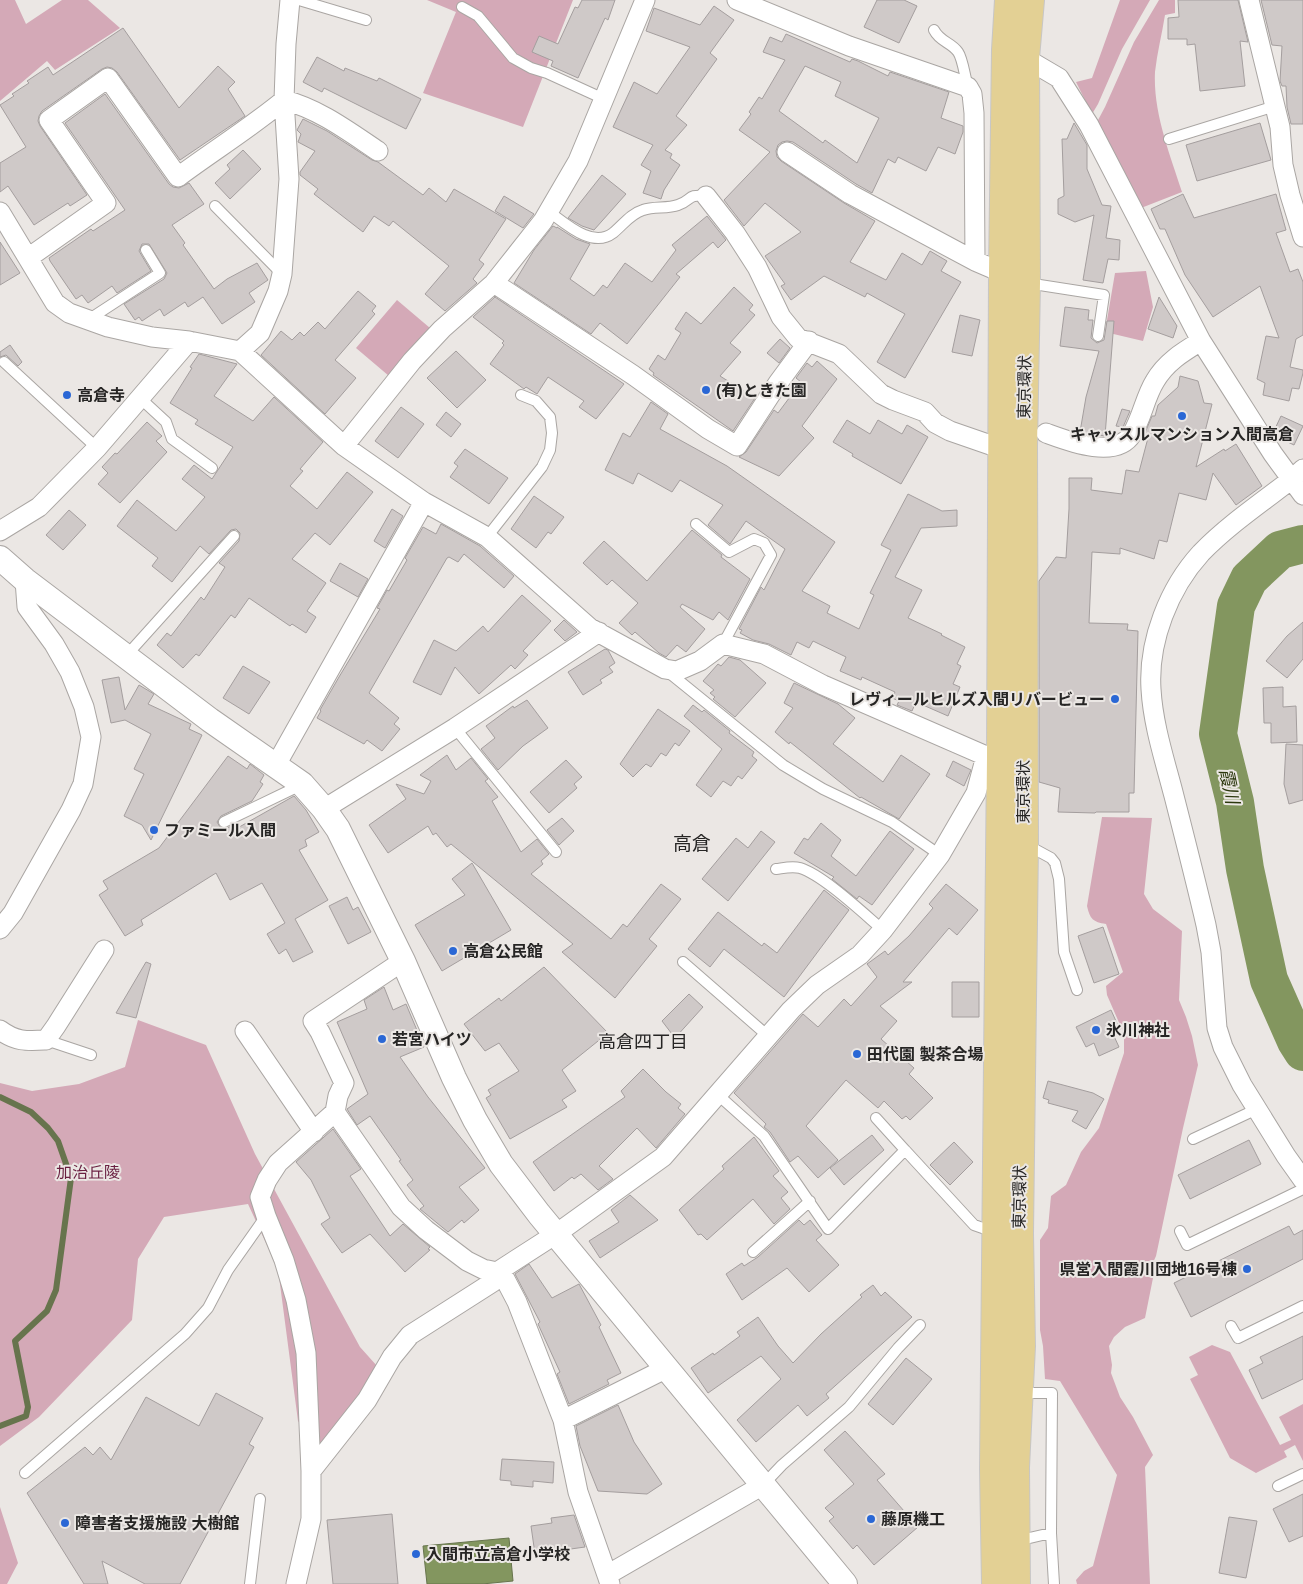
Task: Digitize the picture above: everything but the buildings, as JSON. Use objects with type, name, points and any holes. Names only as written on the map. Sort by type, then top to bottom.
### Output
[{"type":"highway","name":"東京環状","points":[[1010,0],[1006,50],[1023,446],[1028,606],[1029,734],[1024,844],[1019,1233],[1021,1346],[1015,1467],[1016,1584]]},
{"type":"highway","name":"東京環状","points":[[996,1584],[994,1469],[998,1233],[994,757],[1002,449],[1015,278],[1025,58],[1030,0]]},
{"type":"street","points":[[240,351],[260,333],[278,292],[282,274],[289,179],[284,100],[290,0]]},
{"type":"street","points":[[344,446],[412,360],[442,329],[494,283],[543,221],[578,160],[645,0]]},
{"type":"street","points":[[737,0],[849,46],[968,87],[972,94],[974,113],[975,262]]},
{"type":"street","points":[[1249,0],[1280,127],[1283,165],[1303,237]]},
{"type":"street","points":[[1025,58],[1059,78],[1088,125],[1201,341],[1273,454],[1300,483],[1214,540],[1200,554],[1180,581],[1159,625],[1155,643],[1151,687],[1159,735],[1206,925],[1211,952],[1218,1028],[1223,1047],[1231,1065],[1257,1109],[1303,1180]]},
{"type":"street","points":[[28,258],[106,203],[49,120],[108,78],[178,177],[222,144],[261,119],[284,100]]},
{"type":"street","points":[[284,100],[300,104],[334,121],[378,151]]},
{"type":"street","points":[[787,152],[850,194],[975,262],[1015,278]]},
{"type":"street","points":[[706,196],[735,232],[757,266],[781,317],[798,338],[838,354],[881,394],[925,412],[935,422],[950,431],[1002,449]]},
{"type":"street","points":[[0,212],[55,303],[69,313],[152,337],[189,340],[240,351],[344,446],[424,502],[486,537],[590,628],[665,669],[677,671],[700,661],[723,644],[764,654],[823,685],[994,757],[976,793],[940,854],[883,930],[860,955],[817,985],[791,1010],[663,1156],[556,1234],[497,1272],[493,1282],[410,1335],[392,1357],[367,1400],[311,1471]]},
{"type":"street","points":[[494,283],[633,375],[708,429],[737,446],[778,383],[809,341]]},
{"type":"street","points":[[0,531],[39,507],[97,448],[189,340]]},
{"type":"street","points":[[1046,433],[1096,447],[1110,448],[1121,444],[1131,436],[1155,380],[1170,362],[1201,341]]},
{"type":"street","points":[[276,765],[424,502]]},
{"type":"street","points":[[0,558],[25,580],[210,720],[302,784],[324,809],[338,829],[403,961],[454,1078],[475,1120],[501,1164],[556,1234],[846,1584]]},
{"type":"street","points":[[0,929],[7,914],[71,810],[83,784],[91,738],[84,707],[70,672],[54,644],[27,607],[25,580]]},
{"type":"street","points":[[324,809],[455,728],[598,632]]},
{"type":"street","points":[[0,1030],[6,1035],[23,1041],[46,1040],[104,950]]},
{"type":"street","points":[[296,1584],[311,1519],[306,1352],[296,1300],[284,1260],[260,1197],[267,1180],[278,1163],[336,1112],[338,1096],[344,1083],[313,1021],[403,961]]},
{"type":"street","points":[[245,1031],[314,1132]]},
{"type":"street","points":[[336,1112],[400,1207],[426,1230],[467,1261],[483,1269],[497,1272],[505,1279],[517,1302],[562,1420],[578,1492],[609,1580],[763,1484]]},
{"type":"street","points":[[562,1420],[667,1368]]},
{"type":"lane","points":[[299,0],[366,20]]},
{"type":"lane","points":[[462,7],[478,16],[514,58],[531,68],[547,73],[604,99]]},
{"type":"lane","points":[[934,30],[960,56],[968,87]]},
{"type":"lane","points":[[1169,140],[1275,106]]},
{"type":"lane","points":[[548,211],[586,236],[599,238],[612,234],[629,217],[644,209],[679,205],[693,195],[706,196]]},
{"type":"lane","points":[[215,206],[282,274]]},
{"type":"lane","points":[[88,320],[160,273],[146,250]]},
{"type":"lane","points":[[1015,278],[1104,295],[1098,336]]},
{"type":"lane","points":[[4,362],[97,448]]},
{"type":"lane","points":[[486,537],[542,467],[550,450],[552,433],[550,417],[536,402],[521,395]]},
{"type":"lane","points":[[140,398],[166,422],[172,439],[212,468]]},
{"type":"lane","points":[[696,524],[729,552],[754,539],[764,543],[771,555],[723,644]]},
{"type":"lane","points":[[126,656],[234,536]]},
{"type":"lane","points":[[665,669],[783,765],[823,789],[892,822],[940,854]]},
{"type":"lane","points":[[455,728],[556,852]]},
{"type":"lane","points":[[224,822],[302,784]]},
{"type":"lane","points":[[1024,844],[1055,862],[1059,879],[1064,952],[1077,990]]},
{"type":"lane","points":[[776,869],[800,868],[821,879],[883,930]]},
{"type":"lane","points":[[682,962],[768,1036]]},
{"type":"lane","points":[[46,1040],[91,1055]]},
{"type":"lane","points":[[717,1094],[764,1136],[828,1229],[905,1150]]},
{"type":"lane","points":[[1193,1139],[1257,1109]]},
{"type":"lane","points":[[876,1118],[974,1225],[998,1233]]},
{"type":"lane","points":[[1180,1231],[1187,1245],[1303,1189]]},
{"type":"lane","points":[[753,1252],[810,1201]]},
{"type":"lane","points":[[25,1472],[185,1334],[208,1308],[228,1270],[266,1216]]},
{"type":"lane","points":[[1232,1326],[1238,1338],[1303,1306]]},
{"type":"lane","points":[[763,1484],[782,1464],[849,1407],[898,1348],[920,1325]]},
{"type":"lane","points":[[1019,1393],[1052,1393],[1051,1533],[1054,1584]]},
{"type":"lane","points":[[1278,1486],[1303,1474]]},
{"type":"lane","points":[[250,1584],[260,1499]]},
{"type":"lane","points":[[1016,1541],[1051,1533]]},
{"type":"green space","points":[[0,0],[15,0],[26,24],[62,0],[88,0],[120,28],[55,70],[47,61],[0,101]]},
{"type":"green space","points":[[427,0],[573,0],[523,127],[423,93],[456,12]]},
{"type":"green space","points":[[1120,0],[1150,0],[1122,49],[1092,114],[1076,82],[1092,78]]},
{"type":"green space","points":[[1159,0],[1175,0],[1175,13],[1165,15],[1155,72],[1155,87],[1163,133],[1182,192],[1141,208],[1097,122],[1134,42]]},
{"type":"green space","points":[[1146,271],[1153,307],[1143,341],[1105,332],[1115,273]]},
{"type":"green space","points":[[397,300],[430,328],[389,376],[356,348]]},
{"type":"green space","points":[[1102,817],[1152,818],[1144,894],[1153,909],[1182,931],[1179,1000],[1192,1036],[1198,1065],[1156,1256],[1151,1267],[1153,1278],[1145,1318],[1125,1327],[1114,1337],[1109,1346],[1112,1365],[1111,1373],[1120,1397],[1153,1455],[1145,1467],[1150,1584],[1077,1584],[1076,1580],[1084,1571],[1093,1566],[1117,1475],[1060,1381],[1045,1379],[1040,1330],[1040,1240],[1048,1228],[1051,1196],[1066,1185],[1081,1152],[1099,1128],[1124,1053],[1124,1034],[1107,995],[1106,986],[1123,972],[1106,924],[1093,919],[1089,914],[1087,906]]},
{"type":"green space","name":"加治丘陵","points":[[138,1020],[206,1045],[255,1154],[360,1347],[386,1376],[319,1447],[298,1421],[278,1269],[248,1204],[164,1217],[138,1259],[132,1320],[39,1417],[0,1446],[0,1083],[32,1091],[79,1084],[125,1067]]},
{"type":"green space","points":[[1212,1345],[1230,1352],[1280,1445],[1291,1440],[1279,1417],[1303,1404],[1303,1461],[1295,1445],[1284,1451],[1287,1457],[1256,1473],[1230,1458],[1190,1379],[1198,1375],[1189,1357]]},
{"type":"green space","points":[[0,1507],[18,1563],[7,1584],[0,1584]]},
{"type":"shaded area","points":[[509,1538],[513,1581],[482,1584],[427,1584],[423,1546]]},
{"type":"waterway","name":"霞川","points":[[1303,544],[1280,550],[1249,579],[1236,606],[1218,734],[1235,802],[1245,869],[1269,980],[1296,1041],[1303,1052]]},
{"type":"waterway","points":[[0,1097],[31,1112],[48,1128],[58,1141],[71,1178],[56,1290],[47,1311],[15,1341],[28,1407],[26,1416],[0,1426]]},
{"type":"place","name":"(有)ときた園","points":[[706,390]]},
{"type":"place","name":"高倉寺","points":[[67,395]]},
{"type":"place","name":"キャッスルマンション入間高倉","points":[[1182,416]]},
{"type":"place","name":"レヴィールヒルズ入間リバービュー","points":[[1115,699]]},
{"type":"place","name":"ファミール入間","points":[[154,830]]},
{"type":"place","name":"高倉公民館","points":[[453,951]]},
{"type":"place","name":"氷川神社","points":[[1096,1030]]},
{"type":"place","name":"若宮ハイツ","points":[[382,1039]]},
{"type":"place","name":"田代園 製茶合場","points":[[857,1054]]},
{"type":"place","name":"県営入間霞川団地16号棟","points":[[1247,1269]]},
{"type":"place","name":"藤原機工","points":[[871,1519]]},
{"type":"place","name":"障害者支援施設 大樹館","points":[[65,1523]]},
{"type":"place","name":"入間市立高倉小学校","points":[[416,1554]]},
{"type":"district","name":"高倉","points":[[692,843]]},
{"type":"district","name":"高倉四丁目","points":[[643,1042]]}]
